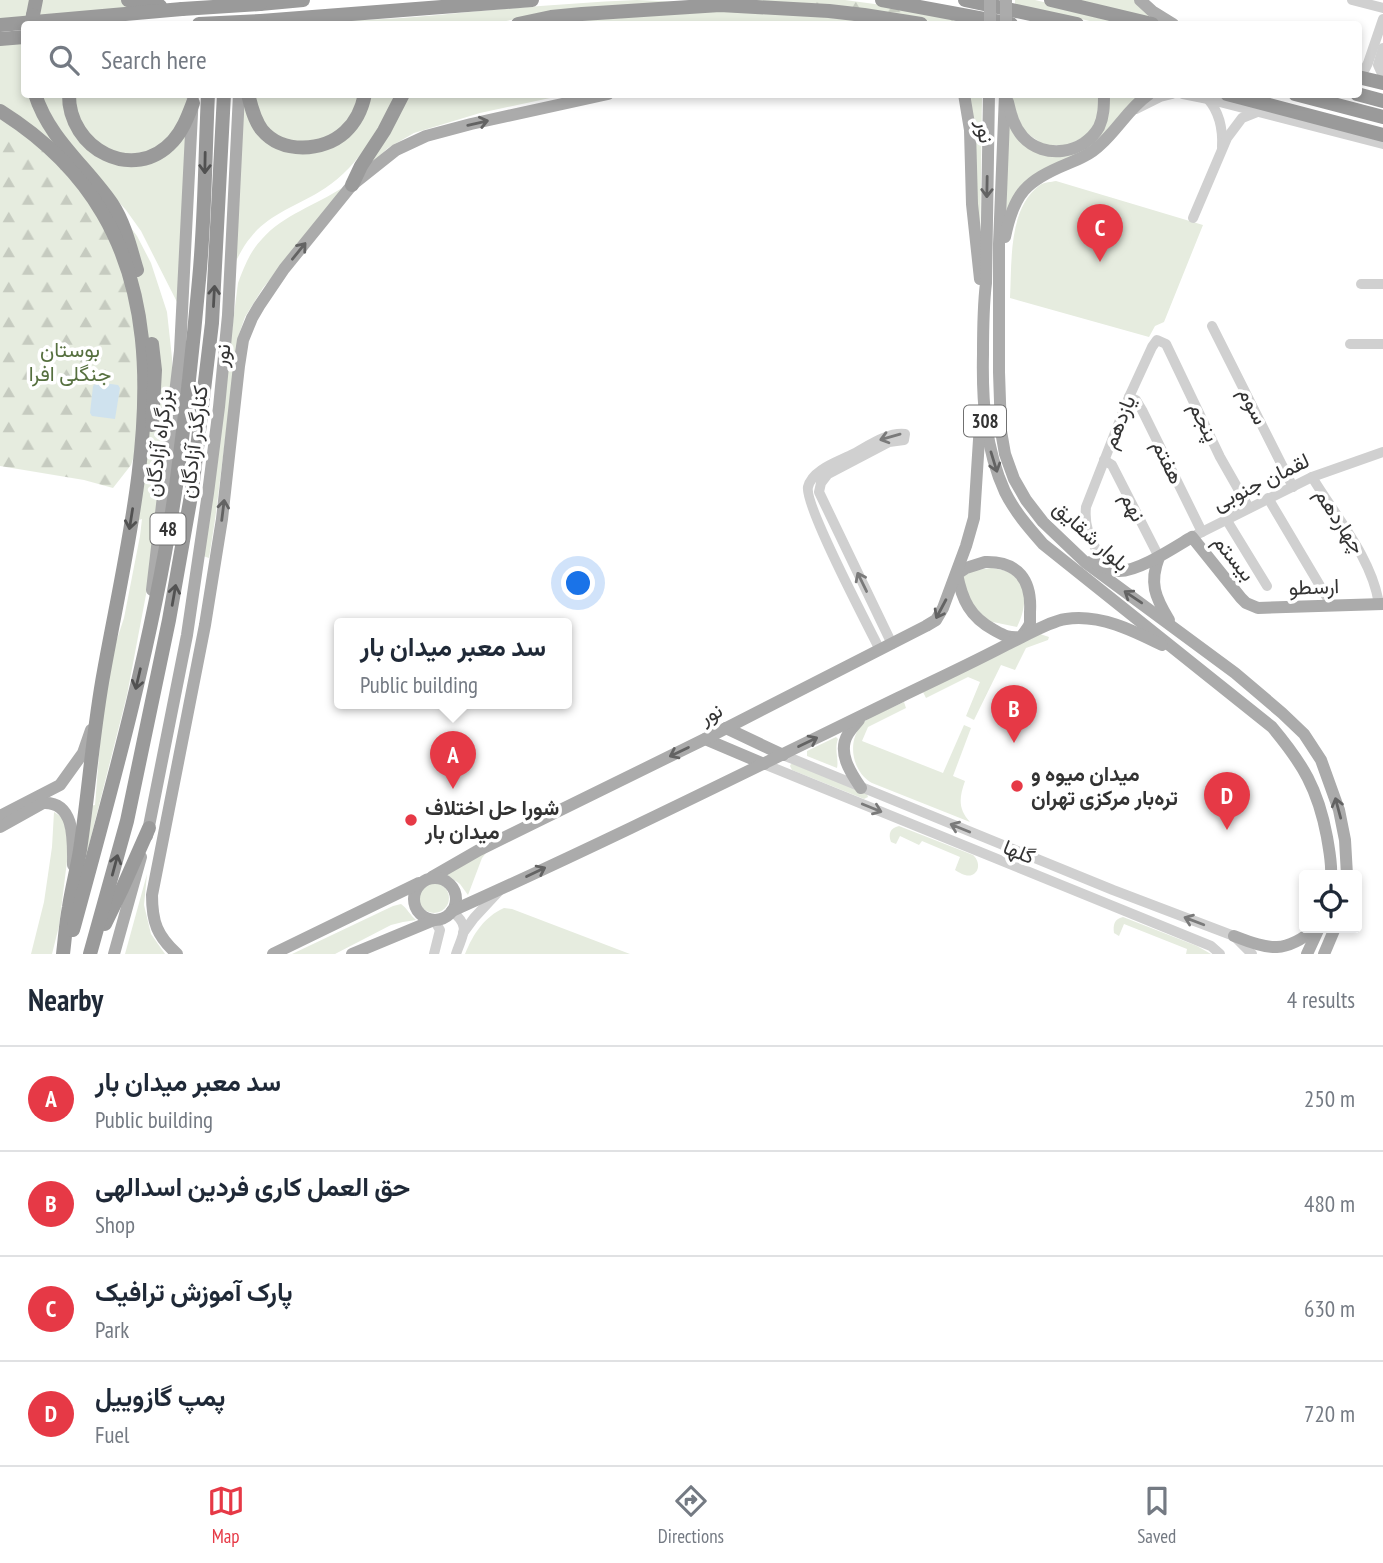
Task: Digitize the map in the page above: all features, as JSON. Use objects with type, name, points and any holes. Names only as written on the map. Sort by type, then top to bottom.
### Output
[{"type":"highway","points":[[32,20],[36,0]]},
{"type":"highway","points":[[128,0],[179,9]]},
{"type":"highway","points":[[212,21],[213,0]]},
{"type":"highway","points":[[227,21],[228,0]]},
{"type":"highway","points":[[45,21],[303,0]]},
{"type":"highway","points":[[261,21],[532,0]]},
{"type":"highway","points":[[692,0],[720,5]]},
{"type":"highway","points":[[882,0],[992,21]]},
{"type":"highway","points":[[965,0],[1063,21]]},
{"type":"highway","points":[[1051,0],[1139,21]]},
{"type":"highway","points":[[532,21],[604,12],[720,5],[789,8],[893,21]]},
{"type":"highway","points":[[292,19],[303,21]]},
{"type":"highway","points":[[0,25],[21,23]]},
{"type":"highway","points":[[0,39],[21,37]]},
{"type":"highway","points":[[1362,77],[1383,83]]},
{"type":"highway","points":[[1362,95],[1383,101]]},
{"type":"highway","points":[[36,98],[41,112],[57,138],[117,213],[143,289],[155,370],[151,448],[137,485]]},
{"type":"highway","points":[[69,98],[75,125],[90,145],[107,155],[128,160],[152,156],[172,142],[183,127],[193,99]]},
{"type":"highway","name":"بزرگراه آزادگان","points":[[64,954],[122,750],[176,486],[199,280],[208,98]]},
{"type":"highway","name":"بزرگراه آزادگان","points":[[91,954],[127,821],[169,620],[192,490],[212,323],[224,98]]},
{"type":"highway","points":[[249,98],[258,124],[264,132],[271,139],[299,148],[328,143],[346,131],[359,114],[364,98]]},
{"type":"highway","points":[[352,185],[401,98]]},
{"type":"highway","points":[[1243,98],[1383,135]]},
{"type":"highway","points":[[1310,98],[1383,117]]},
{"type":"highway","points":[[0,111],[59,158],[83,184],[101,211],[130,273],[138,308],[144,359],[142,449],[97,709],[80,851],[64,954]]},
{"type":"highway","points":[[1322,118],[1383,126]]},
{"type":"highway","points":[[91,954],[149,828]]},
{"type":"main road","points":[[197,0],[198,21]]},
{"type":"main road","points":[[243,21],[244,0]]},
{"type":"main road","points":[[990,0],[990,21]]},
{"type":"main road","points":[[1006,0],[1008,21]]},
{"type":"main road","points":[[1140,0],[1168,21]]},
{"type":"main road","name":"کنارگذر آزادگان","points":[[114,954],[155,799],[187,635],[208,493],[228,315],[239,98]]},
{"type":"main road","name":"نور","points":[[177,954],[166,943],[152,916],[152,895],[205,625],[222,519],[237,377],[243,340],[252,318],[278,278],[352,185],[396,150],[426,136],[590,98]]},
{"type":"main road","points":[[963,98],[970,130],[970,174],[984,304]]},
{"type":"main road","name":"بلوار شقایق","points":[[989,98],[982,393],[993,464],[1006,494],[1021,518],[1043,544],[1272,727],[1293,752],[1309,779],[1321,809],[1330,870]]},
{"type":"main road","name":"بلوار شقایق","points":[[1005,98],[999,269],[999,372],[1001,431],[1005,454],[1014,478],[1043,522],[1073,551],[1106,579],[1235,673],[1304,734],[1321,760],[1339,810],[1345,840],[1347,870]]},
{"type":"main road","points":[[1006,98],[1021,135],[1039,149],[1059,151],[1081,145],[1091,137],[1099,126],[1104,111],[1104,98]]},
{"type":"main road","points":[[999,269],[1010,216],[1023,191],[1039,177],[1088,154],[1100,145],[1126,114],[1144,98]]},
{"type":"main road","name":"کنارگذر آزادگان","points":[[146,643],[180,351],[193,99]]},
{"type":"main road","name":"نور","points":[[432,877],[479,850],[705,739],[936,620],[957,574],[974,518],[982,393]]},
{"type":"main road","name":"لقمان جنوبی","points":[[1073,551],[1116,571],[1134,568],[1159,557],[1197,534]]},
{"type":"main road","name":"بیستم","points":[[1197,534],[1246,603]]},
{"type":"main road","points":[[1159,557],[1155,568],[1154,591],[1175,629]]},
{"type":"main road","points":[[985,562],[1004,563],[1017,571],[1029,588],[1031,601],[1031,622],[1025,635],[1008,638],[981,623],[970,611],[963,597],[957,574],[985,562]]},
{"type":"main road","name":"ارسطو","points":[[1246,603],[1258,608],[1381,604]]},
{"type":"main road","points":[[352,954],[441,919],[452,911],[1063,619],[1085,618],[1108,622],[1190,660]]},
{"type":"main road","points":[[155,799],[170,762],[197,663]]},
{"type":"main road","points":[[0,816],[60,785],[83,754],[97,709]]},
{"type":"main road","points":[[861,788],[848,769],[845,746],[846,736],[862,716]]},
{"type":"main road","points":[[726,727],[783,755]]},
{"type":"main road","points":[[705,739],[764,764]]},
{"type":"main road","points":[[0,827],[43,803],[49,802],[62,809],[68,817],[72,834],[74,879]]},
{"type":"main road","points":[[273,954],[432,877],[446,880],[455,891],[452,911]]},
{"type":"main road","points":[[419,883],[415,889],[413,903],[421,915],[434,920]]},
{"type":"main road","points":[[1234,936],[1265,948],[1282,949],[1310,933]]},
{"type":"main road","points":[[1307,954],[1315,933]]},
{"type":"main road","points":[[1324,954],[1333,933]]},
{"type":"street","points":[[1352,0],[1383,8]]},
{"type":"street","points":[[1362,72],[1368,63],[1383,19]]},
{"type":"street","points":[[1383,48],[1378,65],[1383,76]]},
{"type":"street","points":[[1126,114],[1158,98]]},
{"type":"street","points":[[1203,98],[1383,144]]},
{"type":"street","points":[[1208,99],[1219,115],[1222,147]]},
{"type":"street","points":[[1194,218],[1222,147],[1241,118],[1257,112]]},
{"type":"street","points":[[1361,284],[1383,284]]},
{"type":"street","name":"سوم","points":[[1212,326],[1293,486]]},
{"type":"street","name":"یازدهم","points":[[1100,555],[1084,520],[1086,507],[1129,397],[1157,340]]},
{"type":"street","name":"پنجم","points":[[1157,340],[1166,344],[1220,457],[1249,508]]},
{"type":"street","points":[[1350,344],[1383,344]]},
{"type":"street","name":"هفتم","points":[[1129,397],[1136,400],[1142,410],[1197,534]]},
{"type":"street","points":[[899,434],[905,435],[904,440],[889,442],[828,474],[821,483],[819,492],[886,647],[820,526],[808,495],[808,486],[814,477],[826,468],[887,436],[899,434]]},
{"type":"street","name":"لقمان جنوبی","points":[[1197,534],[1312,477],[1383,452]]},
{"type":"street","name":"نهم","points":[[1104,460],[1112,465],[1159,557]]},
{"type":"street","name":"چهاردهم","points":[[1312,477],[1367,563],[1381,604]]},
{"type":"street","points":[[1268,499],[1332,606]]},
{"type":"street","points":[[1226,519],[1267,586]]},
{"type":"street","name":"گلها","points":[[783,755],[1063,870],[1234,936],[1252,954]]},
{"type":"street","name":"گلها","points":[[764,764],[1211,946],[1220,954]]},
{"type":"street","points":[[996,859],[1002,845]]},
{"type":"street","points":[[1057,883],[1063,870]]},
{"type":"street","points":[[463,933],[501,889]]},
{"type":"street","points":[[1108,904],[1113,890]]},
{"type":"street","points":[[452,911],[462,920],[464,926],[456,954]]},
{"type":"street","points":[[434,920],[440,930],[434,954]]},
{"type":"green space","points":[[0,0],[33,0],[30,17],[0,20]]},
{"type":"green space","points":[[40,0],[121,0],[129,4],[155,7],[36,16]]},
{"type":"green space","points":[[637,0],[680,2],[506,21],[314,19],[381,19]]},
{"type":"green space","points":[[719,0],[845,0],[966,21],[929,21]]},
{"type":"green space","points":[[1015,0],[1035,0],[1123,21],[1090,21],[1015,4]]},
{"type":"green space","points":[[1074,0],[1135,0],[1160,21]]},
{"type":"green space","points":[[680,12],[773,12],[863,21],[576,21]]},
{"type":"green space","points":[[21,42],[21,98],[34,98],[137,236],[151,263],[167,312],[172,358],[172,386],[155,547],[127,695],[74,904],[90,806],[95,805],[102,718],[115,645],[124,618],[140,536],[142,519],[136,521],[143,470],[0,107],[0,44]]},
{"type":"green space","points":[[41,98],[66,98],[72,126],[131,162],[187,127],[178,304],[141,231],[126,210],[75,154]]},
{"type":"green space","points":[[72,98],[187,98],[180,120],[154,151],[119,155],[86,136]]},
{"type":"green space","points":[[241,98],[256,131],[324,148],[366,98],[394,98],[374,136],[344,173],[332,184],[283,211],[258,229],[248,240],[234,265]]},
{"type":"green space","points":[[253,98],[360,98],[356,112],[337,134],[301,145],[266,131]]},
{"type":"green space","points":[[405,98],[550,98],[480,113],[414,133],[388,148],[359,175]]},
{"type":"green space","points":[[967,98],[982,98],[980,250]]},
{"type":"green space","points":[[1012,98],[1100,98],[1097,120],[1086,136],[1068,145],[1044,145],[1022,130]]},
{"type":"green space","points":[[1106,98],[1138,98],[1093,147],[1040,172],[1006,221],[1008,114],[1039,153],[1092,142]]},
{"type":"green space","name":"بوستان جنگلی افرا","points":[[0,116],[41,146],[97,211],[121,263],[140,350],[135,453],[131,465],[113,488],[84,480],[0,466]]},
{"type":"green space","points":[[1056,181],[1203,225],[1164,322],[1155,326],[1149,337],[1010,298],[1012,252],[1022,207],[1040,185]]},
{"type":"green space","points":[[342,188],[263,288],[245,317],[238,337],[209,558],[203,556],[240,277],[254,249],[270,231]]},
{"type":"green space","points":[[992,568],[1008,572],[1020,583],[1023,590],[1024,605],[1017,627],[988,621],[971,603],[962,576],[976,570]]},
{"type":"green space","points":[[1040,634],[1049,637],[1048,640],[1026,648],[1015,670],[1001,665],[974,720],[966,716],[980,682],[968,677],[926,698],[923,692]]},
{"type":"green space","points":[[904,702],[906,708],[868,727],[862,741],[943,773],[964,725],[971,728],[953,776],[965,781],[961,803],[970,822],[872,783],[860,772],[853,747],[858,730],[871,717]]},
{"type":"green space","points":[[836,737],[837,768],[807,756],[807,751]]},
{"type":"green space","points":[[791,764],[867,794],[868,797],[864,799],[792,770]]},
{"type":"green space","points":[[54,812],[63,818],[69,845],[59,926],[52,954],[31,954],[44,902]]},
{"type":"green space","points":[[899,826],[973,855],[978,862],[977,871],[965,875],[955,870],[960,857],[922,841],[919,845],[900,836],[896,844],[891,842],[890,832]]},
{"type":"green space","points":[[490,848],[482,858],[468,895],[460,884],[446,874]]},
{"type":"green space","points":[[147,874],[144,905],[151,934],[165,954],[125,954]]},
{"type":"green space","points":[[434,883],[440,884],[448,892],[448,904],[440,912],[434,913],[428,912],[420,904],[419,898],[420,892],[428,884]]},
{"type":"green space","points":[[401,904],[416,920],[391,925],[335,954],[292,954],[393,906]]},
{"type":"green space","points":[[504,908],[630,954],[465,954],[480,927]]},
{"type":"green space","points":[[1123,917],[1211,954],[1186,954],[1187,949],[1124,924],[1119,936],[1114,933],[1114,925]]},
{"type":"water","points":[[97,382],[118,385],[120,388],[115,419],[92,416],[90,413],[93,386]]},
{"type":"place","name":"پارک آموزش ترافیک","points":[[1100,262]]},
{"type":"place","name":"حق العمل کاری فردین اسدالهی","points":[[1014,743]]},
{"type":"place","name":"میدان میوه و تره‌بار مرکزی تهران","points":[[1017,786]]},
{"type":"place","name":"سد معبر میدان بار","points":[[453,789]]},
{"type":"place","name":"شورا حل اختلاف میدان بار","points":[[411,820]]},
{"type":"place","name":"پمپ گازوییل","points":[[1227,830]]}]
